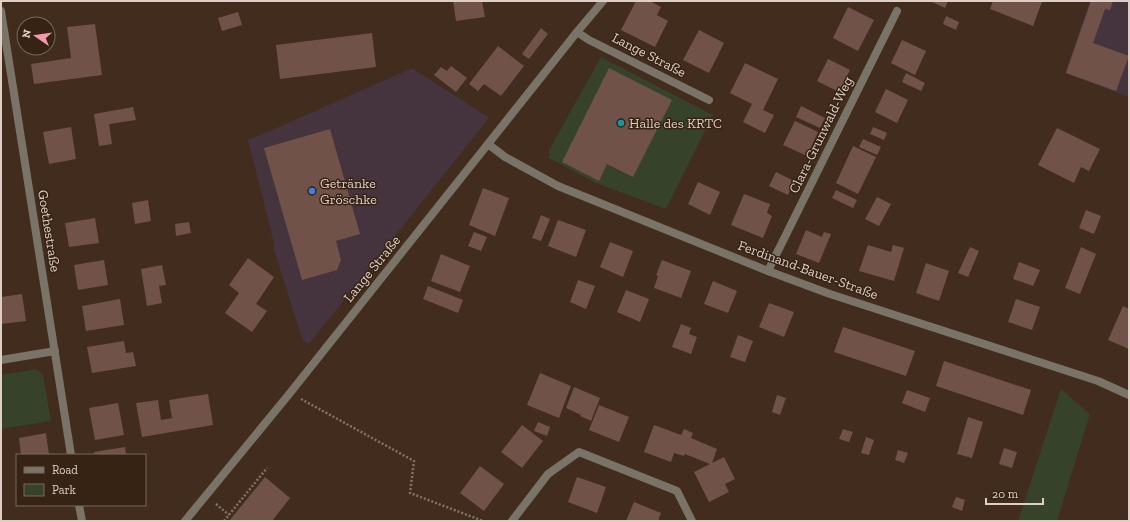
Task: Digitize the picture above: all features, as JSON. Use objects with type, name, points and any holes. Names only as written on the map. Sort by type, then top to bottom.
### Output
[{"type":"street","name":"Lange Straße","points":[[185,521],[290,393],[603,1]]},
{"type":"street","name":"Clara-Grunwald-Weg","points":[[768,271],[897,10]]},
{"type":"street","name":"Goethestraße","points":[[1,11],[71,454]]},
{"type":"street","name":"Lange Straße","points":[[577,32],[589,40],[709,100]]},
{"type":"street","name":"Ferdinand-Bauer-Straße","points":[[488,144],[505,156],[558,186],[768,271],[830,294],[1098,381],[1129,395]]},
{"type":"street","points":[[1,360],[55,351]]},
{"type":"street","points":[[512,521],[548,474],[579,452],[677,491],[692,521]]},
{"type":"street","points":[[79,506],[82,521]]},
{"type":"path","points":[[290,393],[414,461],[410,492],[483,521]]},
{"type":"path","points":[[224,521],[267,468]]},
{"type":"path","points":[[207,496],[229,515]]},
{"type":"shaded area","points":[[1090,1],[1129,1],[1129,97],[1065,73]]},
{"type":"shaded area","name":"Getränke Gröschke","points":[[412,68],[489,118],[309,344],[303,341],[274,250],[274,243],[248,140]]},
{"type":"green space","points":[[601,57],[713,115],[666,209],[596,183],[549,158],[549,150]]},
{"type":"green space","points":[[37,369],[43,375],[51,421],[1,429],[1,375]]},
{"type":"green space","points":[[1061,389],[1090,414],[1057,521],[1018,521]]},
{"type":"building","points":[[453,1],[482,1],[485,17],[456,21]]},
{"type":"building","points":[[636,1],[650,1],[661,7],[657,15],[668,21],[655,47],[621,30]]},
{"type":"building","points":[[930,1],[948,1],[945,8]]},
{"type":"building","points":[[993,1],[1042,2],[1033,26],[990,9]]},
{"type":"building","points":[[1091,1],[1113,1],[1110,10],[1105,9],[1093,43],[1129,56],[1116,91],[1066,73]]},
{"type":"building","points":[[848,7],[874,20],[858,51],[833,38]]},
{"type":"building","points":[[238,12],[242,25],[222,31],[218,18]]},
{"type":"building","points":[[946,16],[959,22],[956,30],[943,24]]},
{"type":"building","points":[[95,24],[102,75],[34,84],[31,64],[71,58],[67,27]]},
{"type":"building","points":[[541,28],[548,34],[529,59],[522,54]]},
{"type":"building","points":[[699,30],[724,43],[709,73],[683,60]]},
{"type":"building","points":[[372,33],[376,67],[280,79],[276,45]]},
{"type":"building","points":[[902,40],[926,51],[915,75],[891,63]]},
{"type":"building","points":[[498,46],[524,66],[501,96],[484,84],[478,91],[469,84]]},
{"type":"building","points":[[828,59],[850,70],[839,92],[817,81]]},
{"type":"building","points":[[745,63],[778,79],[763,110],[774,115],[765,133],[743,122],[752,104],[730,93]]},
{"type":"building","points":[[451,66],[467,78],[456,92],[434,75],[441,67],[447,71]]},
{"type":"building","name":"Halle des KRTC","points":[[609,68],[672,100],[633,177],[607,164],[599,181],[562,162]]},
{"type":"building","points":[[906,73],[925,83],[921,91],[902,82]]},
{"type":"building","points":[[886,89],[908,100],[897,123],[875,112]]},
{"type":"building","points":[[801,106],[825,118],[820,128],[796,117]]},
{"type":"building","points":[[133,107],[136,120],[109,124],[112,144],[99,146],[94,114]]},
{"type":"building","points":[[795,121],[818,132],[807,156],[783,145]]},
{"type":"building","points":[[71,127],[76,159],[49,164],[43,132]]},
{"type":"building","points":[[873,127],[887,133],[884,140],[870,134]]},
{"type":"building","points":[[1057,128],[1100,149],[1089,171],[1081,167],[1074,183],[1038,165]]},
{"type":"building","name":"Getränke Gröschke","points":[[330,129],[360,234],[336,241],[341,260],[337,270],[302,280],[264,148]]},
{"type":"building","points":[[863,139],[881,147],[877,155],[859,147]]},
{"type":"building","points":[[853,146],[876,157],[858,194],[836,183]]},
{"type":"building","points":[[776,172],[794,181],[788,195],[769,186]]},
{"type":"building","points":[[698,182],[720,192],[710,215],[688,204]]},
{"type":"building","points":[[483,188],[509,198],[495,236],[469,225]]},
{"type":"building","points":[[836,190],[857,200],[853,208],[832,198]]},
{"type":"building","points":[[744,194],[770,204],[767,213],[772,216],[763,238],[731,225]]},
{"type":"building","points":[[877,197],[891,204],[879,226],[865,219]]},
{"type":"building","points":[[148,200],[151,221],[135,224],[132,203]]},
{"type":"building","points":[[1086,210],[1101,216],[1094,234],[1079,228]]},
{"type":"building","points":[[541,215],[550,219],[541,241],[532,238]]},
{"type":"building","points":[[95,218],[99,243],[69,247],[65,223]]},
{"type":"building","points":[[558,220],[586,230],[576,257],[548,246]]},
{"type":"building","points":[[189,222],[191,233],[176,236],[175,224]]},
{"type":"building","points":[[806,230],[822,237],[824,232],[831,234],[819,263],[796,254]]},
{"type":"building","points":[[474,232],[487,237],[481,251],[468,246]]},
{"type":"building","points":[[610,242],[633,251],[623,277],[600,267]]},
{"type":"building","points":[[868,245],[891,252],[893,245],[904,248],[894,281],[859,271]]},
{"type":"building","points":[[970,247],[979,251],[968,277],[958,273]]},
{"type":"building","points":[[1081,247],[1096,254],[1080,294],[1065,288]]},
{"type":"building","points":[[441,254],[470,266],[460,292],[431,281]]},
{"type":"building","points":[[248,258],[274,277],[256,304],[267,311],[252,332],[225,313],[239,293],[229,285]]},
{"type":"building","points":[[104,260],[108,285],[78,290],[74,265]]},
{"type":"building","points":[[662,260],[691,271],[681,298],[654,288],[658,276],[656,275]]},
{"type":"building","points":[[1019,262],[1040,270],[1033,286],[1013,279]]},
{"type":"building","points":[[926,263],[949,271],[939,301],[916,293]]},
{"type":"building","points":[[162,265],[166,285],[159,286],[162,303],[147,306],[141,269]]},
{"type":"building","points":[[578,280],[595,286],[586,309],[570,302]]},
{"type":"building","points":[[713,281],[737,291],[728,313],[704,304]]},
{"type":"building","points":[[428,286],[463,300],[458,313],[423,299]]},
{"type":"building","points":[[626,290],[649,299],[640,322],[617,312]]},
{"type":"building","points":[[22,294],[26,321],[1,324],[1,297]]},
{"type":"building","points":[[120,299],[124,325],[86,331],[82,306]]},
{"type":"building","points":[[1016,299],[1040,307],[1032,330],[1008,322]]},
{"type":"building","points":[[769,303],[794,312],[784,337],[759,327]]},
{"type":"building","points":[[1123,306],[1129,309],[1129,349],[1108,340]]},
{"type":"building","points":[[681,324],[691,328],[689,334],[697,337],[691,354],[672,347]]},
{"type":"building","points":[[843,327],[915,351],[906,376],[834,352]]},
{"type":"building","points":[[738,335],[753,341],[745,362],[730,357]]},
{"type":"building","points":[[124,341],[126,353],[133,352],[136,366],[92,373],[87,347]]},
{"type":"building","points":[[944,361],[1031,390],[1023,415],[936,386]]},
{"type":"building","points":[[540,373],[571,386],[559,418],[527,405]]},
{"type":"building","points":[[574,387],[600,398],[591,421],[566,408]]},
{"type":"building","points":[[907,390],[930,398],[925,412],[902,403]]},
{"type":"building","points":[[208,394],[213,425],[142,437],[136,403],[158,400],[161,420],[172,418],[169,400]]},
{"type":"building","points":[[777,395],[786,398],[780,415],[772,412]]},
{"type":"building","points":[[118,403],[124,435],[95,440],[89,408]]},
{"type":"building","points":[[599,405],[629,417],[619,442],[589,430]]},
{"type":"building","points":[[968,417],[983,422],[972,458],[957,454]]},
{"type":"building","points":[[538,422],[550,427],[547,436],[534,431]]},
{"type":"building","points":[[522,425],[543,441],[522,468],[501,452]]},
{"type":"building","points":[[654,425],[681,435],[684,429],[693,433],[691,438],[717,449],[712,463],[724,457],[735,479],[725,484],[729,492],[709,502],[694,472],[710,464],[685,454],[684,456],[674,453],[671,462],[644,452]]},
{"type":"building","points":[[843,429],[853,432],[849,442],[839,439]]},
{"type":"building","points":[[46,433],[49,454],[21,454],[19,438]]},
{"type":"building","points":[[866,437],[874,440],[869,455],[861,453]]},
{"type":"building","points":[[125,447],[126,454],[95,454],[94,452]]},
{"type":"building","points":[[1004,448],[1017,452],[1012,468],[999,464]]},
{"type":"building","points":[[898,450],[908,453],[904,463],[895,460]]},
{"type":"building","points":[[480,466],[504,484],[484,511],[460,493]]},
{"type":"building","points":[[265,477],[290,498],[272,521],[229,521]]},
{"type":"building","points":[[577,477],[606,487],[597,513],[568,502]]},
{"type":"building","points":[[956,497],[965,500],[962,511],[952,507]]},
{"type":"building","points":[[634,502],[661,513],[658,521],[626,521]]},
{"type":"place","name":"Halle des KRTC","points":[[621,123]]},
{"type":"place","name":"Getränke Gröschke","points":[[312,191]]}]
